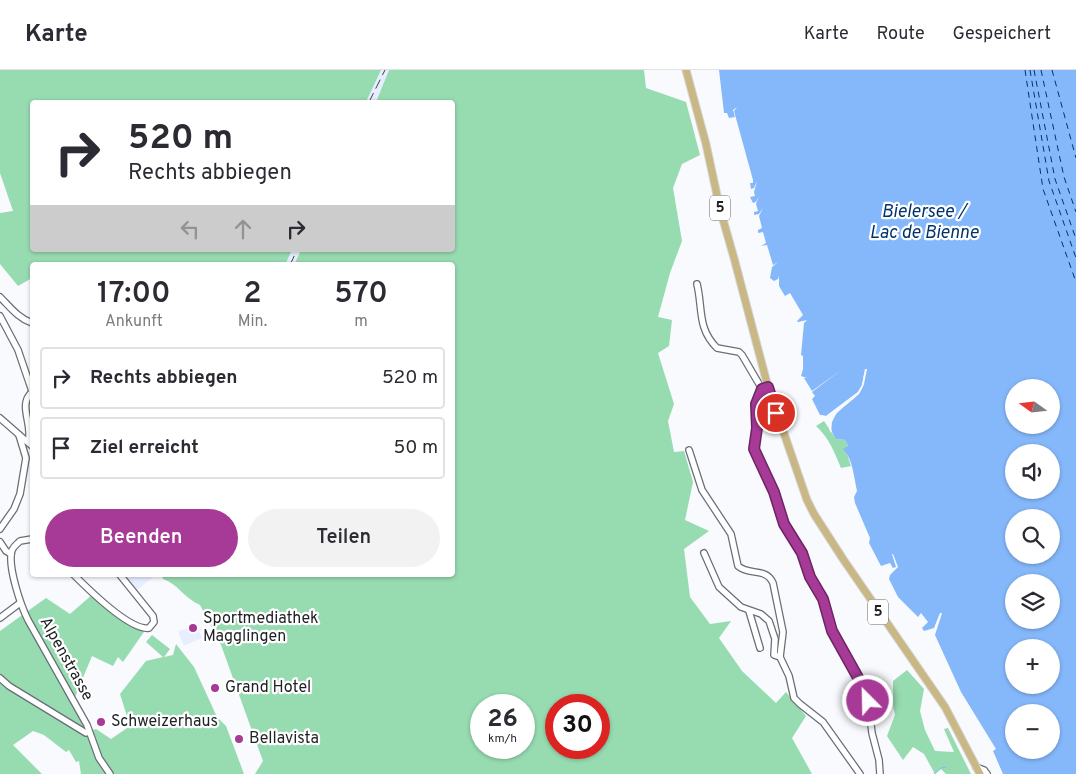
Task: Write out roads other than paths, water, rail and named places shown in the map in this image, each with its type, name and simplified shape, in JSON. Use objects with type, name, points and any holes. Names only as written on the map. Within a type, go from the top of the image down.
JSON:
[{"type":"main road","name":"5","points":[[686,70],[706,144],[720,209],[765,388],[814,514],[945,708],[978,770]]},
{"type":"street","points":[[697,284],[700,319],[712,342],[719,350],[740,353],[765,388],[756,404],[757,428],[754,449],[774,492],[784,524],[802,553],[810,577],[823,599],[832,631],[866,693],[880,774]]},
{"type":"street","points":[[0,297],[14,312],[30,322]]},
{"type":"street","points":[[0,316],[18,350],[30,386]]},
{"type":"street","points":[[30,395],[26,400],[25,406],[30,432]]},
{"type":"street","points":[[0,418],[30,444]]},
{"type":"street","points":[[0,529],[14,509],[20,494],[26,458],[19,435]]},
{"type":"street","points":[[689,450],[702,490],[732,534],[738,566],[743,570],[765,574],[772,580],[783,632],[780,657],[789,676],[794,698],[823,722],[860,774]]},
{"type":"street","points":[[0,542],[6,551],[12,554],[15,546],[20,541],[30,539]]},
{"type":"street","points":[[704,553],[717,585],[738,605],[760,614],[769,621],[775,639],[774,655],[780,657]]},
{"type":"street","name":"Alpenstrasse","points":[[12,554],[20,603],[89,732],[99,758],[110,774]]},
{"type":"street","points":[[76,577],[108,607],[138,627],[149,628],[154,622],[153,616],[122,577]]},
{"type":"street","points":[[0,618],[20,603]]},
{"type":"street","points":[[750,611],[760,648]]},
{"type":"street","points":[[0,678],[9,686],[86,733],[89,732]]},
{"type":"street","points":[[978,770],[984,770],[986,774]]},
{"type":"water","name":"Bielersee / Lac de Bienne","points":[[719,70],[1076,70],[1076,774],[1003,774],[993,751],[996,749],[961,692],[935,635],[942,613],[940,613],[934,628],[924,631],[922,628],[928,622],[921,613],[918,617],[898,597],[889,579],[890,575],[898,567],[893,554],[896,567],[893,568],[890,563],[881,566],[869,543],[870,538],[855,503],[854,497],[857,491],[853,469],[843,449],[848,446],[845,440],[836,439],[831,424],[838,412],[862,389],[865,369],[862,385],[858,392],[826,416],[820,415],[812,399],[815,396],[812,392],[841,370],[812,391],[804,378],[807,378],[801,376],[803,369],[803,356],[801,355],[804,323],[807,320],[797,321],[803,315],[790,293],[785,296],[779,286],[779,276],[774,281],[770,278],[772,267],[778,262],[773,265],[767,245],[761,246],[766,243],[763,232],[758,233],[758,230],[762,228],[759,216],[763,208],[759,214],[754,215],[754,212],[758,211],[756,204],[759,196],[756,202],[753,203],[750,197],[755,196],[754,192],[757,181],[754,188],[751,189],[750,183],[753,183],[753,180],[734,111],[737,107],[733,110],[735,117],[729,118],[727,113],[724,113]]},
{"type":"waterway","points":[[934,774],[941,768],[946,767]]},
{"type":"railway","points":[[370,100],[385,70]]},
{"type":"railway","points":[[291,262],[296,252]]},
{"type":"place","name":"Sportmediathek Magglingen","points":[[193,628]]},
{"type":"place","name":"Grand Hotel","points":[[215,688]]},
{"type":"place","name":"Schweizerhaus","points":[[101,722]]},
{"type":"place","name":"Bellavista","points":[[239,739]]}]
